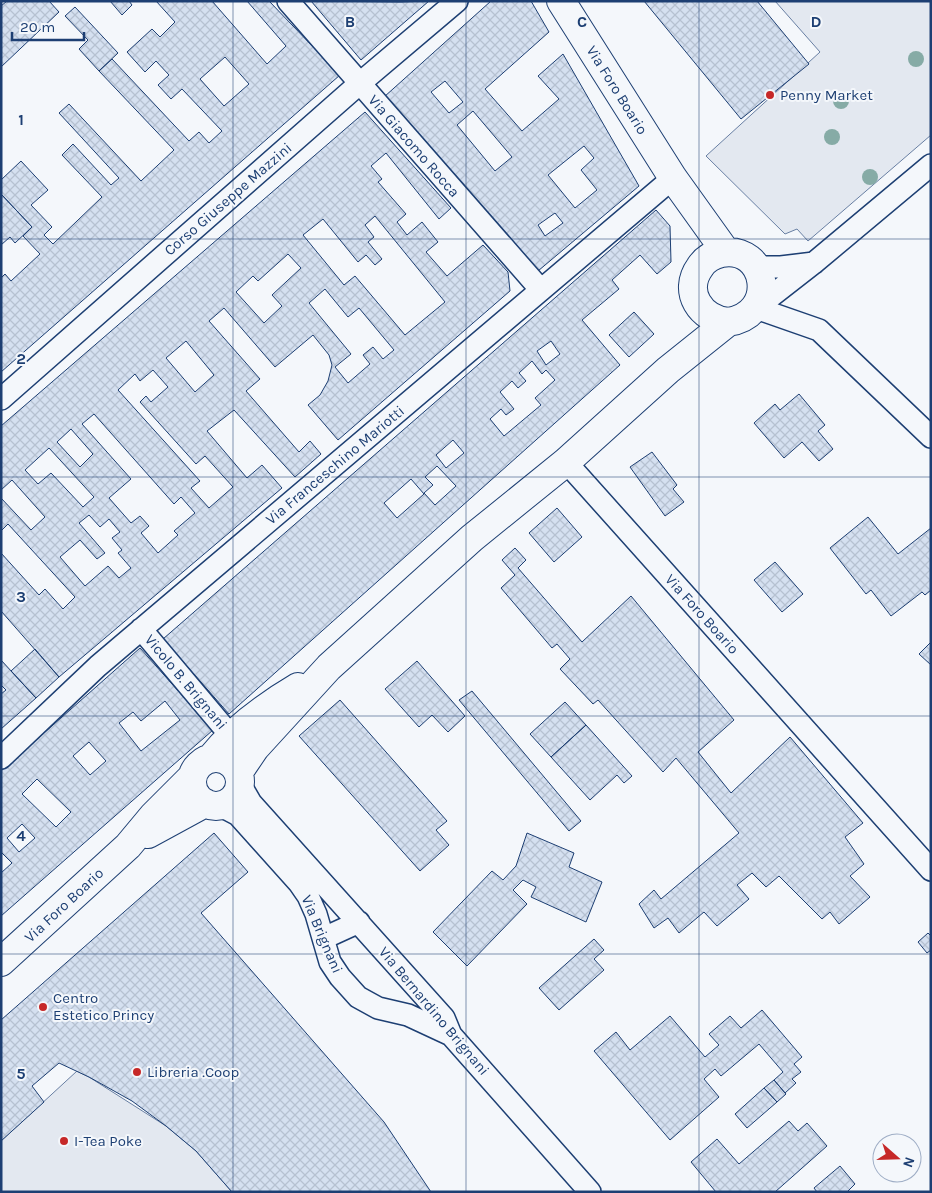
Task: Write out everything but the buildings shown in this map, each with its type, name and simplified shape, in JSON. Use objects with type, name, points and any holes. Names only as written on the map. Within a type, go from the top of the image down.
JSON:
[{"type":"street","name":"Via Giacomo Rocca","points":[[288,1],[540,290]]},
{"type":"street","name":"Corso Giuseppe Mazzini","points":[[1,399],[359,84],[457,1]]},
{"type":"street","name":"Via Foro Boario","points":[[561,1],[673,178],[715,257]]},
{"type":"street","points":[[756,308],[814,263],[931,165]]},
{"type":"street","name":"Via Franceschino Mariotti","points":[[1,758],[98,666],[673,178]]},
{"type":"street","points":[[728,322],[712,318],[698,306],[693,292],[694,277],[715,257],[742,255],[756,267],[761,277],[762,287],[761,298],[756,308]]},
{"type":"street","points":[[756,267],[781,267],[814,263]]},
{"type":"street","name":"Via Foro Boario","points":[[668,370],[681,346],[698,306]]},
{"type":"street","name":"Via Foro Boario","points":[[128,846],[212,804],[227,803],[233,798],[239,779],[255,748],[329,668],[472,538],[566,462],[668,370],[728,322],[743,318],[756,308]]},
{"type":"street","points":[[756,308],[819,330],[931,437]]},
{"type":"street","name":"Via Foro Boario","points":[[566,462],[931,870]]},
{"type":"street","name":"Vicolo B. Brignani","points":[[142,629],[232,736]]},
{"type":"street","name":"Via Foro Boario","points":[[1,962],[128,846],[153,816],[192,777],[199,765],[211,758],[232,736],[267,706],[329,668]]},
{"type":"street","points":[[211,758],[225,760],[232,764],[239,779]]},
{"type":"street","points":[[192,777],[194,792],[212,804]]},
{"type":"street","name":"Via Bernardino Brignani","points":[[239,779],[251,803],[306,877],[359,922],[444,1018],[451,1035],[590,1192]]},
{"type":"street","name":"Via Brignani","points":[[212,804],[238,815],[306,877],[308,896],[316,914],[330,962],[340,977],[358,997],[378,1008],[408,1015],[451,1035]]},
{"type":"street","points":[[324,938],[359,922]]},
{"type":"street","points":[[389,1010],[412,981]]},
{"type":"shaded area","points":[[775,1],[931,1],[931,135],[808,241],[797,229],[785,234],[706,156],[820,52]]},
{"type":"shaded area","points":[[77,1071],[166,1126],[196,1151],[232,1192],[1,1192],[1,1141]]},
{"type":"place","name":"Penny Market","points":[[770,95]]},
{"type":"place","name":"Centro Estetico Princy","points":[[43,1007]]},
{"type":"place","name":"Libreria .Coop","points":[[137,1072]]},
{"type":"place","name":"I-Tea Poke","points":[[64,1141]]}]
